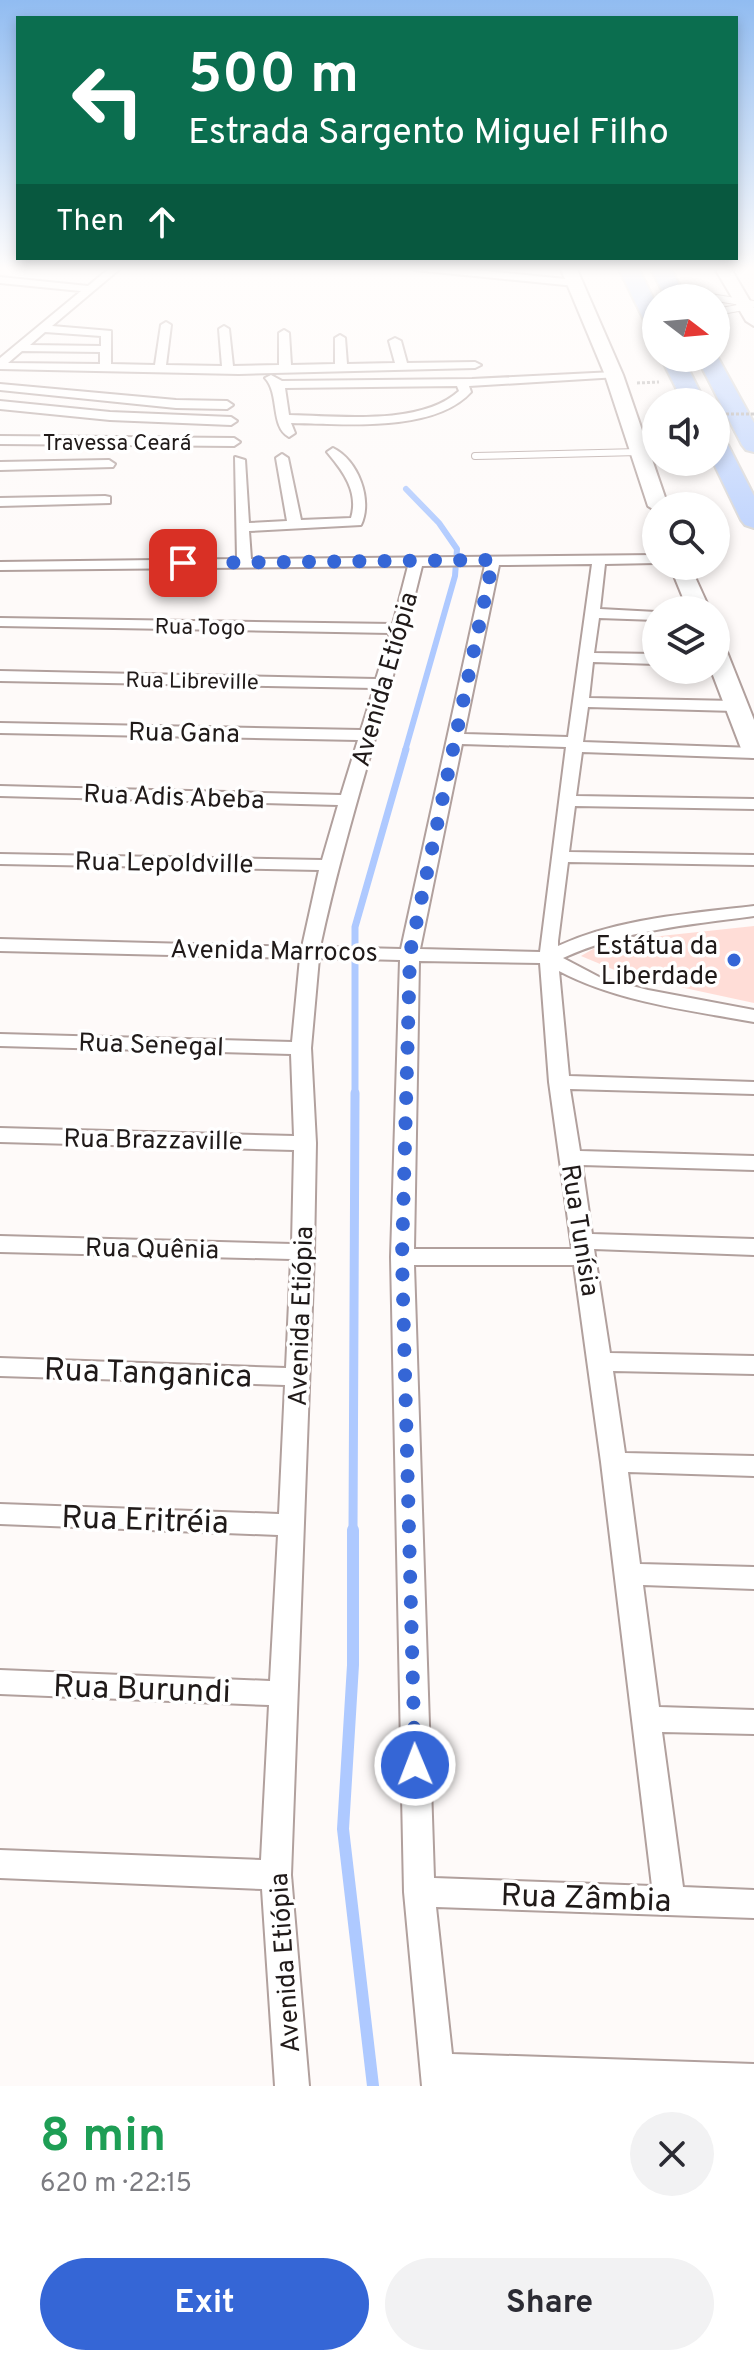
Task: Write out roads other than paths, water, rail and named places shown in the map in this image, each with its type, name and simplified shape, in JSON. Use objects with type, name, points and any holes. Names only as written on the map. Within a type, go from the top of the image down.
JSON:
[{"type":"highway","points":[[715,372],[754,445]]},
{"type":"highway","points":[[730,473],[754,520]]},
{"type":"street","points":[[105,364],[105,369]]},
{"type":"street","points":[[160,369],[161,364]]},
{"type":"street","points":[[228,364],[228,369]]},
{"type":"street","points":[[0,365],[228,369],[429,364]]},
{"type":"street","points":[[283,419],[392,417],[450,405],[465,392],[468,364]]},
{"type":"street","points":[[610,364],[653,492]]},
{"type":"street","points":[[228,369],[276,380],[283,419],[289,433]]},
{"type":"street","points":[[279,385],[616,378]]},
{"type":"street","points":[[0,387],[176,404],[227,405]]},
{"type":"street","points":[[0,405],[45,426],[144,419],[231,421]]},
{"type":"street","name":"Travessa Ceará","points":[[0,440],[45,426],[234,442]]},
{"type":"street","points":[[243,527],[347,524],[359,519],[355,484],[345,464],[333,452]]},
{"type":"street","points":[[282,458],[295,526]]},
{"type":"street","points":[[239,460],[244,562]]},
{"type":"street","points":[[0,466],[109,464]]},
{"type":"street","points":[[0,502],[105,500]]},
{"type":"street","points":[[0,566],[642,559]]},
{"type":"street","name":"Avenida Etiópia","points":[[292,2086],[276,1875],[303,1252],[305,1143],[301,1048],[320,951],[329,865],[369,735],[416,560]]},
{"type":"street","points":[[493,560],[454,739],[401,953],[402,1257],[419,1892],[438,2078],[754,2081]]},
{"type":"street","name":"Rua Tunísia","points":[[599,560],[548,958],[559,1082],[601,1362],[669,1899]]},
{"type":"street","points":[[592,613],[642,615]]},
{"type":"street","name":"Rua Togo","points":[[0,622],[399,629]]},
{"type":"street","points":[[586,657],[642,659]]},
{"type":"street","name":"Rua Libreville","points":[[0,676],[383,684]]},
{"type":"street","points":[[454,739],[754,752],[727,684]]},
{"type":"street","points":[[581,702],[735,706]]},
{"type":"street","name":"Rua Gana","points":[[0,728],[369,735]]},
{"type":"street","name":"Rua Adis Abeba","points":[[0,791],[349,800]]},
{"type":"street","points":[[568,801],[754,804]]},
{"type":"street","points":[[560,857],[754,860]]},
{"type":"street","name":"Rua Lepoldville","points":[[0,859],[329,865]]},
{"type":"street","points":[[548,958],[592,938],[636,927],[754,911]]},
{"type":"street","name":"Avenida Marrocos","points":[[0,945],[548,958]]},
{"type":"street","points":[[548,958],[594,982],[646,996],[754,1016]]},
{"type":"street","name":"Rua Senegal","points":[[0,1040],[301,1048]]},
{"type":"street","points":[[559,1082],[754,1088]]},
{"type":"street","name":"Rua Brazzaville","points":[[0,1135],[305,1143]]},
{"type":"street","points":[[570,1158],[754,1163]]},
{"type":"street","name":"Rua Quênia","points":[[0,1244],[303,1252]]},
{"type":"street","points":[[402,1257],[585,1249],[754,1247]]},
{"type":"street","points":[[601,1362],[754,1365]]},
{"type":"street","name":"Rua Tanganica","points":[[0,1367],[297,1377]]},
{"type":"street","points":[[614,1462],[754,1466]]},
{"type":"street","name":"Rua Eritréia","points":[[0,1514],[291,1525]]},
{"type":"street","points":[[628,1574],[754,1578]]},
{"type":"street","name":"Rua Burundi","points":[[0,1682],[283,1694]]},
{"type":"street","points":[[646,1719],[754,1722]]},
{"type":"street","points":[[0,1864],[276,1875]]},
{"type":"street","name":"Rua Zâmbia","points":[[419,1892],[754,1904]]},
{"type":"lane","points":[[475,456],[639,452]]},
{"type":"waterway","points":[[405,751],[455,576],[457,549],[439,523],[406,489]]},
{"type":"waterway","points":[[355,1093],[355,927],[406,749]]},
{"type":"waterway","points":[[353,1532],[355,1093]]},
{"type":"waterway","points":[[353,1532],[353,1665],[343,1829],[373,2086]]},
{"type":"place","name":"Estátua da Liberdade","points":[[734,960]]}]
